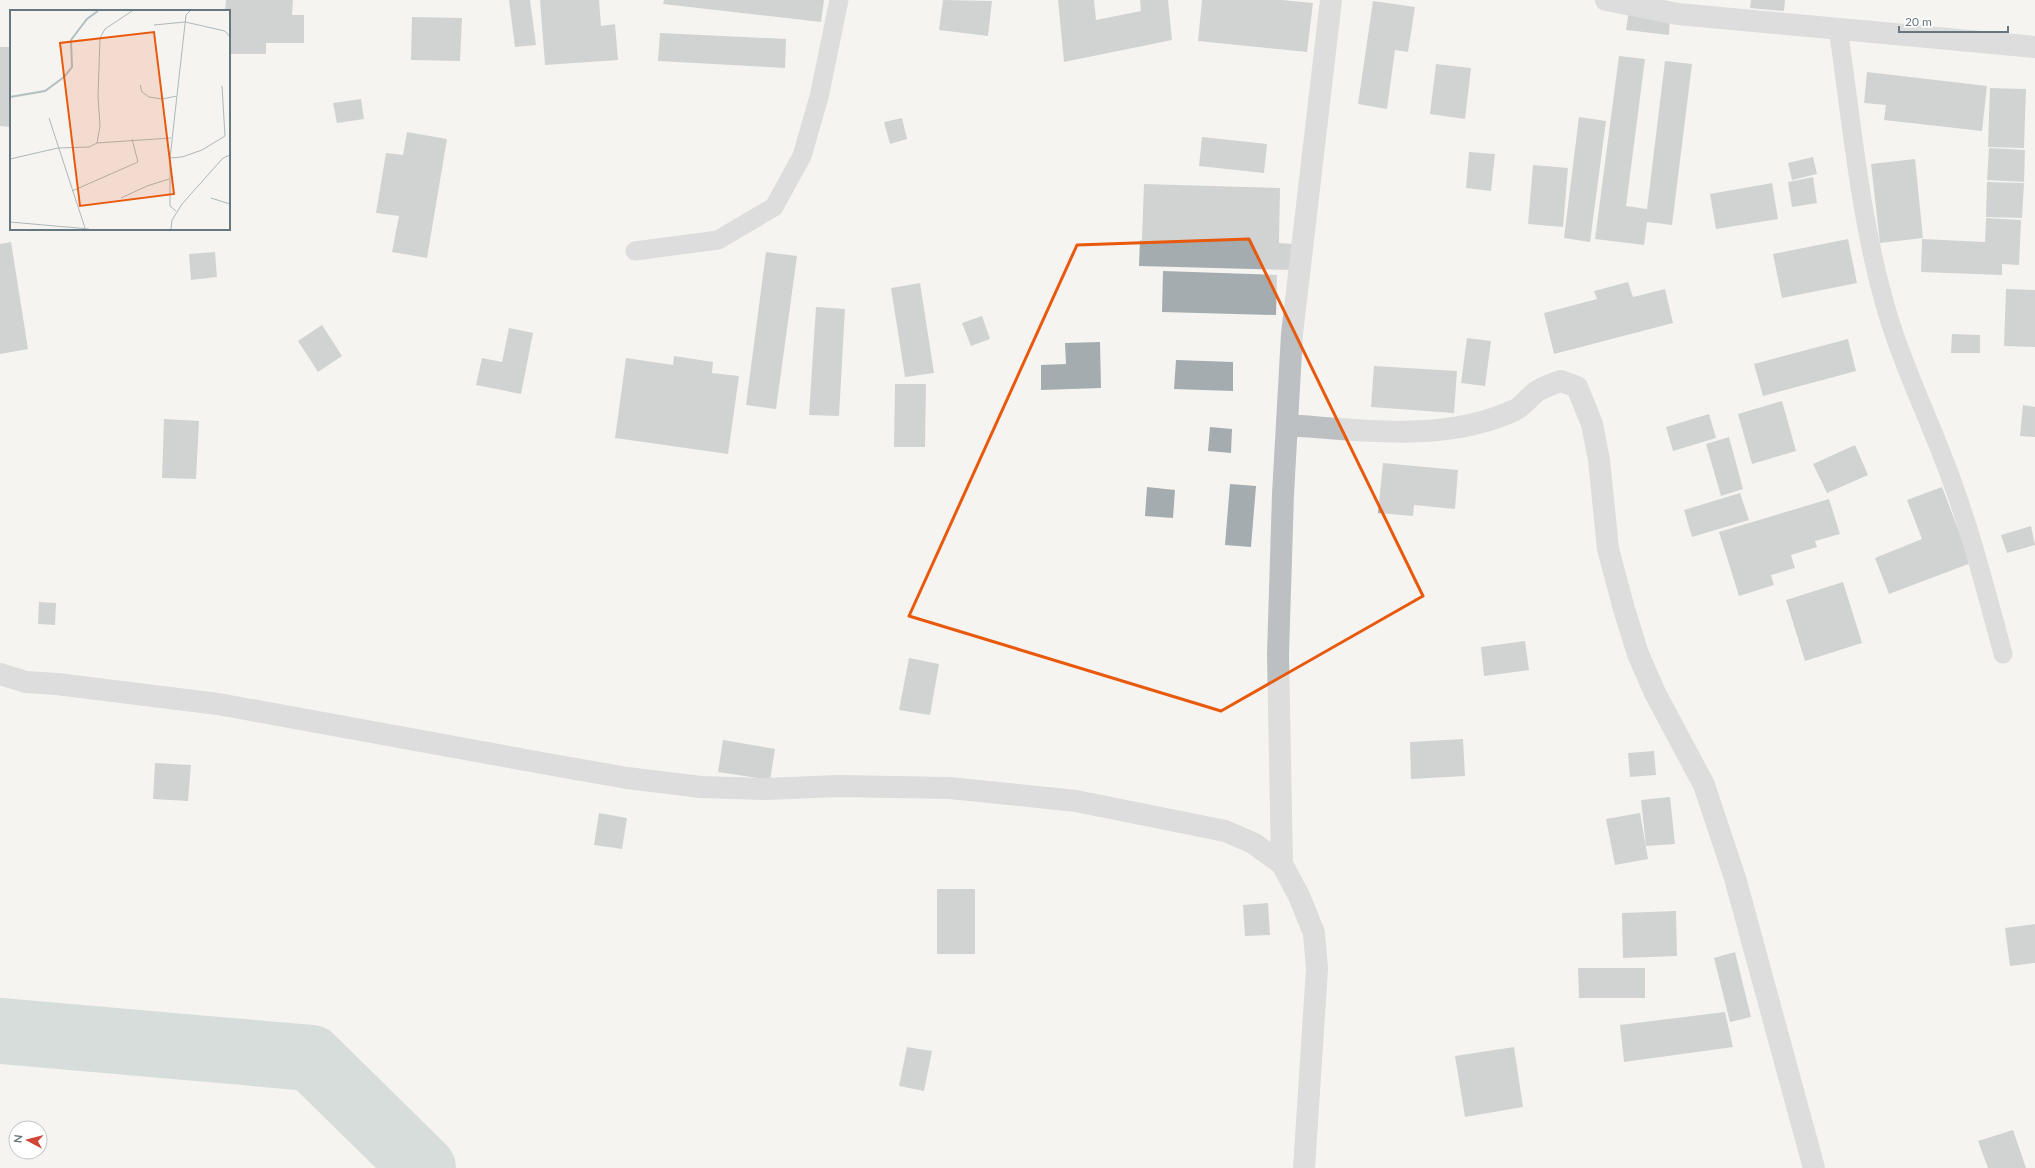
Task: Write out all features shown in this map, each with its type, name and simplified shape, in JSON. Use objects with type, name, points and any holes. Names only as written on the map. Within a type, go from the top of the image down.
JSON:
[{"type":"street","points":[[1282,864],[1278,654],[1292,334],[1331,0]]},
{"type":"street","points":[[1606,0],[1678,14],[2035,47]]},
{"type":"street","points":[[1287,425],[1380,432],[1438,430],[1474,424],[1516,409],[1538,391],[1561,381],[1577,387],[1592,424],[1599,460],[1608,550],[1638,654],[1706,792],[1735,878],[1814,1168]]},
{"type":"street","points":[[0,674],[26,682],[57,684],[218,704],[582,770],[701,787],[766,789],[838,786],[950,788],[1076,801],[1224,831],[1253,843],[1282,864],[1299,896],[1314,933],[1317,969],[1304,1168]]},
{"type":"lane","points":[[635,251],[718,240],[774,207],[802,156],[819,97],[839,0]]},
{"type":"lane","points":[[1838,28],[1866,226],[1888,315],[1911,380],[1942,456],[1967,527],[2004,654]]},
{"type":"highlighted area","points":[[1249,239],[1423,596],[1221,711],[909,616],[1077,245]]},
{"type":"building","points":[[226,0],[293,0],[292,15],[304,15],[304,43],[266,43],[266,54],[230,54],[230,10],[225,10]]},
{"type":"building","points":[[509,0],[530,0],[536,45],[515,47]]},
{"type":"building","points":[[540,0],[599,0],[601,26],[615,24],[618,60],[545,65]]},
{"type":"building","points":[[664,0],[824,0],[821,22],[663,4]]},
{"type":"building","points":[[943,0],[992,1],[988,36],[939,30]]},
{"type":"building","points":[[1058,0],[1094,0],[1096,20],[1141,11],[1140,0],[1168,0],[1172,40],[1064,62]]},
{"type":"building","points":[[1202,0],[1282,0],[1313,3],[1307,52],[1198,41]]},
{"type":"building","points":[[1751,0],[1785,0],[1784,11],[1750,8]]},
{"type":"building","points":[[1373,1],[1415,7],[1408,52],[1395,50],[1387,109],[1358,104]]},
{"type":"building","points":[[1629,10],[1670,14],[1669,35],[1626,30]]},
{"type":"building","points":[[412,17],[462,18],[460,61],[411,60]]},
{"type":"building","points":[[660,33],[786,39],[785,68],[658,61]]},
{"type":"building","points":[[0,47],[10,47],[10,127],[0,126]]},
{"type":"building","points":[[1619,56],[1645,59],[1626,206],[1647,209],[1665,61],[1692,64],[1672,225],[1647,222],[1644,245],[1595,239]]},
{"type":"building","points":[[1436,64],[1471,68],[1465,119],[1430,114]]},
{"type":"building","points":[[1867,72],[1987,86],[1982,131],[1884,120],[1886,105],[1864,103]]},
{"type":"building","points":[[1990,88],[2026,89],[2024,148],[1988,147]]},
{"type":"building","points":[[361,99],[364,119],[337,123],[333,103]]},
{"type":"building","points":[[1579,117],[1606,121],[1590,242],[1564,238]]},
{"type":"building","points":[[902,118],[907,139],[890,144],[884,122]]},
{"type":"building","points":[[407,132],[447,139],[427,258],[392,252],[399,216],[376,213],[386,153],[403,155]]},
{"type":"building","points":[[1202,137],[1267,144],[1264,173],[1199,166]]},
{"type":"building","points":[[1989,148],[2025,150],[2024,182],[1987,180]]},
{"type":"building","points":[[1469,152],[1495,154],[1491,191],[1466,188]]},
{"type":"building","points":[[1813,157],[1817,174],[1792,180],[1788,163]]},
{"type":"building","points":[[1915,159],[1923,238],[1880,243],[1871,164]]},
{"type":"building","points":[[1533,165],[1568,168],[1563,227],[1528,224]]},
{"type":"building","points":[[1813,177],[1817,203],[1792,207],[1788,182]]},
{"type":"building","points":[[1987,182],[2024,183],[2022,218],[1986,217]]},
{"type":"building","points":[[1772,183],[1778,219],[1716,229],[1710,194]]},
{"type":"building","points":[[1144,184],[1280,188],[1279,243],[1294,244],[1293,270],[1139,266],[1140,240],[1142,240]]},
{"type":"building","points":[[1986,218],[2021,220],[2019,265],[2002,264],[2002,275],[1921,272],[1922,239],[1985,242]]},
{"type":"building","points":[[1848,239],[1857,283],[1782,298],[1773,254]]},
{"type":"building","points":[[11,242],[28,349],[0,354],[0,244]]},
{"type":"building","points":[[215,252],[217,277],[191,280],[189,254]]},
{"type":"building","points":[[766,252],[797,256],[776,409],[746,405]]},
{"type":"building","points":[[1163,271],[1277,275],[1276,315],[1162,312]]},
{"type":"building","points":[[1628,282],[1633,297],[1665,289],[1673,323],[1554,354],[1544,313],[1597,299],[1594,291]]},
{"type":"building","points":[[920,283],[934,373],[905,377],[891,288]]},
{"type":"building","points":[[2006,289],[2035,290],[2035,347],[2004,346]]},
{"type":"building","points":[[816,307],[845,309],[839,416],[809,415]]},
{"type":"building","points":[[982,316],[990,339],[971,346],[962,323]]},
{"type":"building","points":[[322,325],[342,356],[318,372],[298,341]]},
{"type":"building","points":[[509,328],[533,333],[521,394],[476,385],[482,358],[502,362]]},
{"type":"building","points":[[1952,334],[1980,335],[1980,353],[1951,353]]},
{"type":"building","points":[[1467,338],[1491,341],[1485,386],[1461,383]]},
{"type":"building","points":[[1848,339],[1856,371],[1763,396],[1754,364]]},
{"type":"building","points":[[1100,342],[1101,388],[1041,390],[1041,365],[1066,364],[1065,343]]},
{"type":"building","points":[[674,356],[713,362],[712,373],[739,376],[728,454],[615,438],[626,358],[673,365]]},
{"type":"building","points":[[1176,360],[1233,362],[1233,391],[1174,389]]},
{"type":"building","points":[[1374,366],[1457,371],[1454,413],[1371,407]]},
{"type":"building","points":[[895,384],[926,384],[925,447],[894,447]]},
{"type":"building","points":[[1782,401],[1796,451],[1752,464],[1738,414]]},
{"type":"building","points":[[2023,405],[2035,407],[2035,437],[2020,436]]},
{"type":"building","points":[[1709,414],[1716,438],[1673,451],[1666,427]]},
{"type":"building","points":[[164,419],[199,421],[196,479],[162,478]]},
{"type":"building","points":[[1210,427],[1232,429],[1231,453],[1208,451]]},
{"type":"building","points":[[1729,437],[1743,489],[1721,496],[1706,444]]},
{"type":"building","points":[[1855,445],[1868,475],[1827,493],[1813,464]]},
{"type":"building","points":[[1383,463],[1458,470],[1455,509],[1414,505],[1413,516],[1378,513]]},
{"type":"building","points":[[1230,484],[1256,486],[1251,547],[1225,545]]},
{"type":"building","points":[[1147,487],[1175,490],[1173,518],[1145,516]]},
{"type":"building","points":[[1942,487],[1971,563],[1889,594],[1875,558],[1922,539],[1907,500]]},
{"type":"building","points":[[1740,493],[1749,520],[1692,537],[1684,510]]},
{"type":"building","points":[[1829,499],[1840,534],[1815,541],[1817,547],[1791,555],[1795,568],[1771,575],[1774,585],[1739,596],[1719,532]]},
{"type":"building","points":[[2031,526],[2035,545],[2007,553],[2001,535]]},
{"type":"building","points":[[1843,582],[1862,643],[1805,661],[1786,600]]},
{"type":"building","points":[[39,602],[56,603],[55,625],[38,624]]},
{"type":"building","points":[[1525,641],[1529,670],[1484,676],[1481,647]]},
{"type":"building","points":[[909,658],[939,664],[930,715],[899,710]]},
{"type":"building","points":[[1463,739],[1465,776],[1411,779],[1410,742]]},
{"type":"building","points":[[723,740],[775,749],[770,780],[718,772]]},
{"type":"building","points":[[1654,751],[1656,775],[1630,777],[1628,753]]},
{"type":"building","points":[[155,763],[191,765],[188,801],[153,799]]},
{"type":"building","points":[[1670,797],[1675,844],[1646,846],[1641,800]]},
{"type":"building","points":[[599,813],[627,818],[622,849],[594,845]]},
{"type":"building","points":[[1640,813],[1648,859],[1615,865],[1606,819]]},
{"type":"building","points":[[937,889],[975,889],[975,954],[937,954]]},
{"type":"building","points":[[1268,903],[1270,935],[1245,936],[1243,905]]},
{"type":"building","points":[[1676,911],[1677,956],[1623,958],[1622,913]]},
{"type":"building","points":[[2035,924],[2035,963],[2010,966],[2005,928]]},
{"type":"building","points":[[1735,952],[1751,1017],[1730,1022],[1714,958]]},
{"type":"building","points":[[1578,968],[1645,968],[1645,998],[1579,998]]},
{"type":"building","points":[[1725,1012],[1733,1047],[1624,1062],[1620,1025]]},
{"type":"building","points":[[907,1047],[932,1051],[924,1091],[899,1086]]},
{"type":"building","points":[[1514,1047],[1523,1107],[1465,1117],[1455,1056]]},
{"type":"building","points":[[2013,1130],[2026,1168],[1988,1168],[1978,1141]]},
{"type":"waterway","points":[[0,1031],[311,1058],[423,1168]]}]
